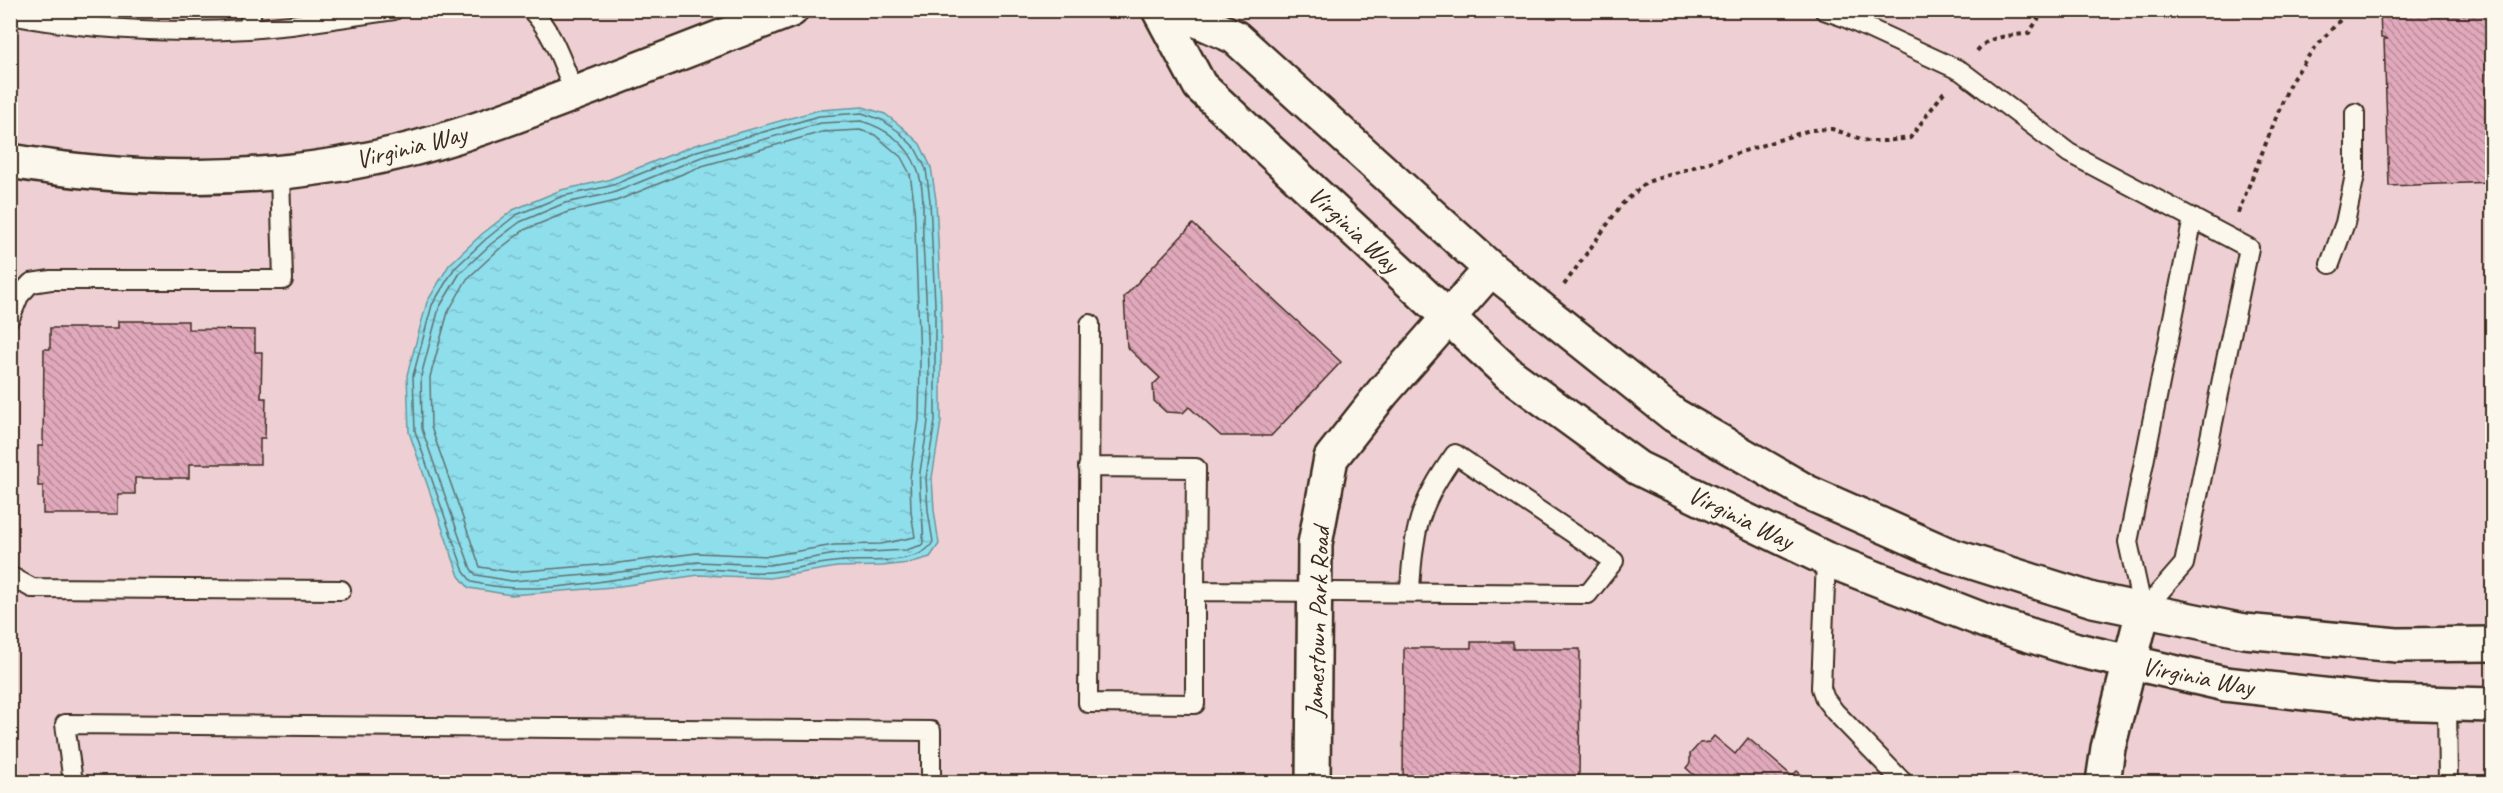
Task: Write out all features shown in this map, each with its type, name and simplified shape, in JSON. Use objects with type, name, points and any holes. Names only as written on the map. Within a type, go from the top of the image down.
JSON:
[{"type":"street","name":"Virginia Way","points":[[10,161],[130,176],[213,177],[280,172],[370,159],[416,148],[575,94],[791,10]]},
{"type":"street","name":"Virginia Way","points":[[1159,10],[1200,86],[1509,374],[1638,468],[1826,559],[1988,622],[2129,663],[2225,684],[2386,702],[2493,705]]},
{"type":"street","name":"Virginia Way","points":[[1174,10],[1235,37],[1491,269],[1674,415],[1807,492],[1947,554],[2093,600],[2244,631],[2397,645],[2493,644]]},
{"type":"street","name":"Jamestown Park Road","points":[[1312,783],[1315,544],[1331,458],[1383,392],[1491,269]]},
{"type":"street","points":[[2103,783],[2108,748],[2143,610]]},
{"type":"lane","points":[[248,28],[252,10]]},
{"type":"lane","points":[[10,15],[98,29],[173,32],[291,25],[394,10]]},
{"type":"lane","points":[[531,10],[543,23],[553,41],[575,94]]},
{"type":"lane","points":[[1824,10],[1961,71],[2069,153],[2249,248],[2184,564],[2143,610]]},
{"type":"lane","points":[[2330,264],[2345,223],[2354,183],[2355,112]]},
{"type":"lane","points":[[10,318],[19,296],[31,283],[51,280],[283,280],[280,172]]},
{"type":"lane","points":[[2143,610],[2128,542],[2193,218]]},
{"type":"lane","points":[[1088,467],[1196,468],[1195,704],[1088,703],[1088,467],[1090,324]]},
{"type":"lane","points":[[1196,591],[1588,594],[1614,561],[1455,454],[1436,480],[1421,513],[1413,545],[1410,591]]},
{"type":"lane","points":[[1826,559],[1821,688],[1825,699],[1836,712],[1903,783]]},
{"type":"lane","points":[[10,576],[32,588],[341,590]]},
{"type":"lane","points":[[2447,704],[2448,783]]},
{"type":"lane","points":[[73,783],[65,724],[931,731],[931,783]]},
{"type":"path","points":[[1544,311],[1622,204],[1647,182],[1810,130],[1832,129],[1867,141],[1911,138],[1983,43],[1997,37],[2029,33],[2044,10]]},
{"type":"path","points":[[2229,236],[2290,83],[2312,51],[2349,10]]},
{"type":"shaded area","points":[[11,11],[2492,11],[2492,782],[11,782]]},
{"type":"water","points":[[863,107],[885,114],[920,144],[931,167],[936,200],[941,303],[941,422],[932,478],[939,544],[930,557],[909,563],[837,567],[770,578],[699,575],[613,587],[511,595],[469,588],[459,576],[409,432],[407,375],[427,302],[449,265],[482,234],[513,210],[561,190],[608,180],[695,145],[819,110]]},
{"type":"building","points":[[2380,10],[2492,10],[2492,182],[2389,186],[2384,39],[2388,39],[2381,38]]},
{"type":"building","points":[[1193,224],[1341,362],[1271,436],[1221,436],[1189,407],[1183,413],[1166,412],[1154,401],[1153,385],[1160,378],[1127,347],[1124,297]]},
{"type":"building","points":[[118,321],[188,321],[188,329],[255,330],[255,352],[262,352],[261,398],[266,398],[265,438],[260,438],[260,464],[189,464],[189,478],[135,478],[135,494],[118,494],[118,514],[43,514],[43,486],[38,486],[38,446],[43,446],[44,349],[50,349],[50,328],[118,328]]},
{"type":"building","points":[[1471,642],[1513,642],[1513,649],[1580,649],[1579,782],[1403,782],[1404,648],[1471,648]]},
{"type":"building","points":[[1714,736],[1735,754],[1748,738],[1792,776],[1797,771],[1810,782],[1702,782],[1686,768],[1690,763],[1690,754],[1700,743],[1709,742]]},
{"type":"building","points":[[2345,774],[2345,782],[2314,782],[2332,777]]}]
